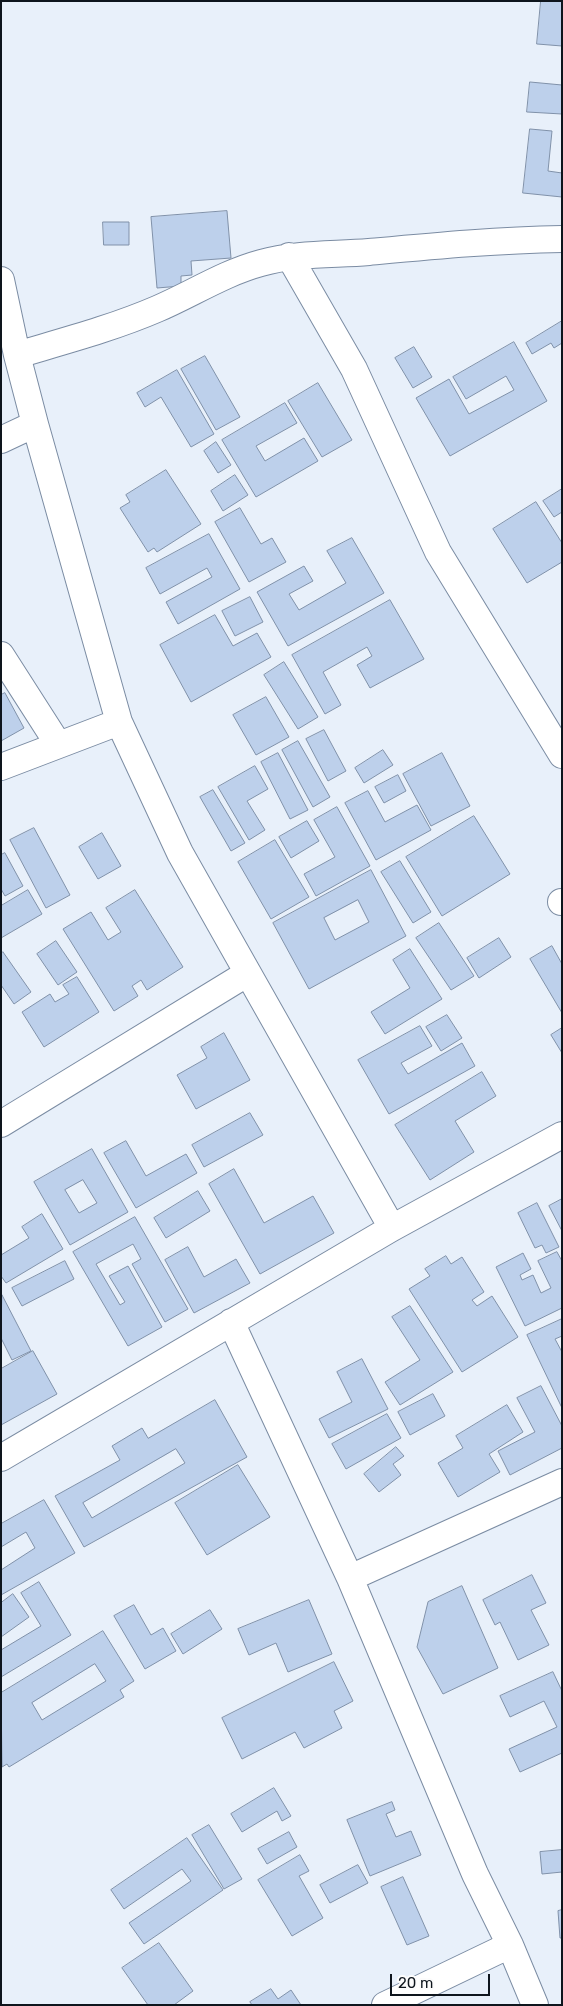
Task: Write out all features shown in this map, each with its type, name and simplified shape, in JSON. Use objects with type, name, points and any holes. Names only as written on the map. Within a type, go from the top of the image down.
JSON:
[{"type":"street","points":[[17,355],[156,310],[230,274],[289,256],[516,240],[562,240]]},
{"type":"street","points":[[289,256],[354,369],[438,552],[562,755]]},
{"type":"street","points":[[1,280],[17,355],[35,424],[119,722],[180,853],[392,1228]]},
{"type":"street","points":[[1,440],[35,424]]},
{"type":"street","points":[[1,654],[58,744]]},
{"type":"street","points":[[1,767],[119,722]]},
{"type":"street","points":[[1,1124],[248,973]]},
{"type":"street","points":[[1,1458],[392,1228],[562,1135]]},
{"type":"street","points":[[231,1322],[350,1578],[475,1874],[510,1945],[535,2005]]},
{"type":"street","points":[[350,1578],[562,1482]]},
{"type":"street","points":[[386,2005],[510,1945]]},
{"type":"building","points":[[541,1],[562,1],[562,46],[537,44]]},
{"type":"building","points":[[530,82],[562,85],[562,114],[527,112]]},
{"type":"building","points":[[530,129],[552,131],[548,171],[562,173],[562,197],[523,193]]},
{"type":"building","points":[[227,211],[231,258],[191,261],[192,275],[181,276],[181,286],[157,288],[151,217]]},
{"type":"building","points":[[103,222],[129,222],[129,245],[104,245]]},
{"type":"building","points":[[562,321],[562,343],[554,348],[551,343],[532,354],[526,343]]},
{"type":"building","points":[[514,342],[547,401],[450,456],[416,398],[449,379],[469,414],[514,390],[506,376],[466,399],[453,377]]},
{"type":"building","points":[[414,347],[432,377],[413,388],[395,358]]},
{"type":"building","points":[[205,356],[240,417],[216,430],[181,369]]},
{"type":"building","points":[[177,370],[214,434],[191,447],[161,397],[145,407],[137,393]]},
{"type":"building","points":[[318,383],[352,440],[322,457],[288,401]]},
{"type":"building","points":[[285,403],[297,423],[256,446],[265,461],[304,438],[318,461],[256,497],[222,440]]},
{"type":"building","points":[[216,442],[231,465],[218,473],[204,451]]},
{"type":"building","points":[[166,470],[201,524],[157,552],[154,548],[148,552],[120,508],[130,502],[126,495]]},
{"type":"building","points":[[235,475],[248,495],[223,511],[211,491]]},
{"type":"building","points":[[562,489],[562,512],[554,517],[543,501]]},
{"type":"building","points":[[536,502],[562,543],[562,562],[527,583],[493,529]]},
{"type":"building","points":[[240,508],[261,544],[272,538],[286,562],[249,582],[215,522]]},
{"type":"building","points":[[209,534],[240,589],[178,624],[166,602],[212,577],[207,568],[160,594],[146,568]]},
{"type":"building","points":[[352,538],[384,593],[288,646],[257,592],[304,566],[313,581],[289,594],[299,610],[346,583],[327,551]]},
{"type":"building","points":[[250,597],[263,622],[235,636],[222,611]]},
{"type":"building","points":[[390,600],[424,659],[370,688],[357,665],[372,656],[367,647],[323,672],[341,705],[325,714],[292,655]]},
{"type":"building","points":[[215,615],[233,646],[257,633],[271,657],[191,702],[160,645]]},
{"type":"building","points":[[284,662],[318,717],[298,729],[264,675]]},
{"type":"building","points":[[5,693],[24,728],[1,741],[1,695]]},
{"type":"building","points":[[266,697],[289,737],[256,755],[233,715]]},
{"type":"building","points":[[324,730],[346,771],[328,781],[306,739]]},
{"type":"building","points":[[298,741],[330,797],[313,807],[282,750]]},
{"type":"building","points":[[383,750],[393,765],[364,783],[355,768]]},
{"type":"building","points":[[278,753],[308,810],[290,819],[261,762]]},
{"type":"building","points":[[442,753],[470,806],[431,826],[403,774]]},
{"type":"building","points":[[255,766],[268,789],[247,801],[265,830],[249,840],[218,787]]},
{"type":"building","points":[[398,775],[406,791],[384,803],[375,787]]},
{"type":"building","points":[[213,790],[245,843],[231,851],[200,797]]},
{"type":"building","points":[[368,791],[385,822],[417,805],[431,830],[376,860],[345,803]]},
{"type":"building","points":[[337,807],[370,866],[316,896],[304,874],[335,857],[314,820]]},
{"type":"building","points":[[474,816],[510,874],[442,916],[406,857]]},
{"type":"building","points":[[307,821],[319,841],[291,858],[279,837]]},
{"type":"building","points":[[34,828],[70,895],[46,908],[10,840]]},
{"type":"building","points":[[102,833],[121,866],[98,879],[79,847]]},
{"type":"building","points":[[275,840],[309,897],[271,919],[238,862]]},
{"type":"building","points":[[5,853],[23,886],[5,896],[1,889],[1,855]]},
{"type":"building","points":[[400,861],[431,912],[413,923],[381,872]]},
{"type":"building","points":[[371,870],[406,936],[309,989],[273,923]],"holes":[[[358,900],[369,922],[335,940],[324,918]]]},
{"type":"building","points":[[28,890],[42,914],[1,938],[1,906]]},
{"type":"building","points":[[135,890],[183,967],[147,990],[141,980],[132,986],[138,996],[114,1011],[63,929],[91,912],[108,940],[121,932],[106,908]]},
{"type":"building","points":[[439,923],[474,976],[451,990],[416,938]]},
{"type":"building","points":[[499,938],[511,957],[479,978],[467,958]]},
{"type":"building","points":[[56,941],[77,972],[58,985],[37,954]]},
{"type":"building","points":[[552,946],[562,964],[562,1013],[530,959]]},
{"type":"building","points":[[410,949],[442,999],[385,1034],[371,1012],[410,988],[393,960]]},
{"type":"building","points":[[3,952],[31,992],[14,1004],[1,985],[1,954]]},
{"type":"building","points":[[77,977],[99,1012],[44,1047],[22,1012],[50,994],[55,1002],[69,994],[63,985]]},
{"type":"building","points":[[447,1015],[462,1038],[441,1051],[426,1027]]},
{"type":"building","points":[[420,1026],[432,1046],[401,1063],[408,1074],[462,1043],[475,1066],[389,1114],[358,1060]]},
{"type":"building","points":[[562,1028],[562,1053],[551,1035]]},
{"type":"building","points":[[224,1033],[250,1080],[196,1109],[177,1075],[207,1058],[201,1047]]},
{"type":"building","points":[[482,1072],[496,1096],[455,1121],[474,1152],[430,1180],[395,1125]]},
{"type":"building","points":[[250,1113],[263,1135],[204,1167],[192,1145]]},
{"type":"building","points":[[126,1141],[146,1176],[186,1154],[197,1173],[136,1208],[104,1153]]},
{"type":"building","points":[[92,1149],[128,1212],[70,1245],[34,1182]],"holes":[[[83,1180],[97,1203],[79,1213],[65,1190]]]},
{"type":"building","points":[[234,1169],[264,1223],[313,1196],[334,1233],[260,1274],[209,1184]]},
{"type":"building","points":[[198,1191],[210,1211],[166,1238],[154,1218]]},
{"type":"building","points":[[562,1199],[562,1231],[549,1206]]},
{"type":"building","points":[[537,1203],[559,1247],[546,1253],[542,1245],[535,1248],[518,1213]]},
{"type":"building","points":[[42,1214],[63,1249],[6,1283],[1,1276],[1,1255],[29,1238],[22,1227]]},
{"type":"building","points":[[135,1217],[188,1309],[165,1322],[132,1264],[141,1259],[133,1244],[96,1264],[120,1305],[125,1302],[109,1276],[128,1266],[162,1327],[128,1346],[73,1252]]},
{"type":"building","points":[[188,1247],[204,1277],[236,1259],[250,1283],[194,1313],[165,1260]]},
{"type":"building","points":[[557,1252],[562,1261],[562,1308],[525,1326],[496,1267],[523,1253],[531,1269],[520,1275],[522,1280],[533,1275],[541,1293],[551,1288],[538,1261]]},
{"type":"building","points":[[446,1256],[451,1264],[462,1257],[484,1292],[472,1300],[477,1306],[492,1296],[518,1337],[462,1372],[409,1289],[430,1276],[425,1269]]},
{"type":"building","points":[[65,1261],[74,1279],[22,1306],[12,1288]]},
{"type":"building","points":[[2,1295],[31,1351],[12,1360],[1,1338]]},
{"type":"building","points":[[410,1306],[453,1372],[400,1405],[385,1382],[420,1360],[392,1317]]},
{"type":"building","points":[[562,1319],[562,1336],[555,1339],[562,1352],[562,1408],[527,1335]]},
{"type":"building","points":[[33,1351],[57,1394],[1,1425],[1,1369]]},
{"type":"building","points":[[362,1359],[388,1409],[329,1438],[319,1419],[352,1402],[337,1372]]},
{"type":"building","points":[[541,1386],[562,1426],[562,1448],[510,1475],[498,1451],[535,1432],[517,1398]]},
{"type":"building","points":[[433,1394],[445,1416],[410,1435],[398,1412]]},
{"type":"building","points":[[215,1400],[247,1457],[84,1547],[55,1496],[120,1460],[112,1446],[142,1428],[148,1438]],"holes":[[[176,1449],[185,1463],[92,1518],[83,1503]]]},
{"type":"building","points":[[507,1405],[523,1432],[489,1454],[500,1472],[458,1497],[438,1463],[463,1448],[456,1436]]},
{"type":"building","points":[[387,1414],[401,1438],[346,1469],[332,1444]]},
{"type":"building","points":[[396,1447],[404,1456],[393,1464],[401,1475],[379,1492],[364,1474]]},
{"type":"building","points":[[238,1465],[270,1517],[207,1555],[175,1503]]},
{"type":"building","points":[[44,1500],[75,1553],[1,1595],[1,1570],[35,1548],[26,1532],[1,1547],[1,1524]]},
{"type":"building","points":[[532,1575],[546,1603],[531,1610],[549,1645],[518,1660],[500,1622],[495,1625],[483,1600]]},
{"type":"building","points":[[39,1582],[71,1635],[1,1677],[1,1650],[41,1626],[21,1593]]},
{"type":"building","points":[[462,1586],[498,1668],[443,1694],[417,1647],[428,1602]]},
{"type":"building","points":[[13,1594],[29,1617],[1,1637],[1,1603]]},
{"type":"building","points":[[309,1600],[332,1654],[288,1672],[276,1643],[249,1655],[238,1629]]},
{"type":"building","points":[[134,1605],[151,1635],[163,1628],[176,1651],[145,1669],[114,1616]]},
{"type":"building","points":[[210,1610],[222,1629],[183,1654],[171,1634]]},
{"type":"building","points":[[103,1631],[134,1681],[120,1690],[124,1697],[9,1767],[7,1764],[2,1767],[1,1693]],"holes":[[[95,1664],[106,1681],[42,1720],[32,1703]]]},
{"type":"building","points":[[334,1662],[353,1701],[334,1711],[342,1728],[304,1748],[295,1732],[242,1759],[222,1718]]},
{"type":"building","points":[[553,1672],[562,1691],[562,1753],[520,1772],[509,1749],[557,1727],[544,1701],[510,1717],[500,1696]]},
{"type":"building","points":[[274,1788],[291,1816],[282,1821],[277,1811],[242,1832],[231,1814]]},
{"type":"building","points":[[392,1802],[395,1810],[386,1814],[396,1837],[411,1831],[421,1855],[370,1876],[347,1820]]},
{"type":"building","points":[[209,1825],[242,1879],[224,1889],[192,1835]]},
{"type":"building","points":[[289,1832],[297,1847],[267,1864],[258,1849]]},
{"type":"building","points":[[187,1838],[223,1890],[144,1944],[129,1923],[191,1881],[182,1869],[124,1909],[111,1890]]},
{"type":"building","points":[[562,1850],[562,1872],[542,1874],[540,1852]]},
{"type":"building","points":[[300,1855],[309,1871],[299,1876],[323,1918],[292,1936],[258,1880]]},
{"type":"building","points":[[358,1865],[368,1883],[330,1903],[320,1885]]},
{"type":"building","points":[[403,1877],[429,1936],[407,1945],[381,1887]]},
{"type":"building","points":[[562,1910],[562,1938],[560,1938],[558,1911]]},
{"type":"building","points":[[159,1943],[193,1991],[174,2005],[148,2005],[122,1968]]},
{"type":"building","points":[[271,1989],[278,1999],[291,1990],[301,2005],[252,2005],[250,2002]]}]
